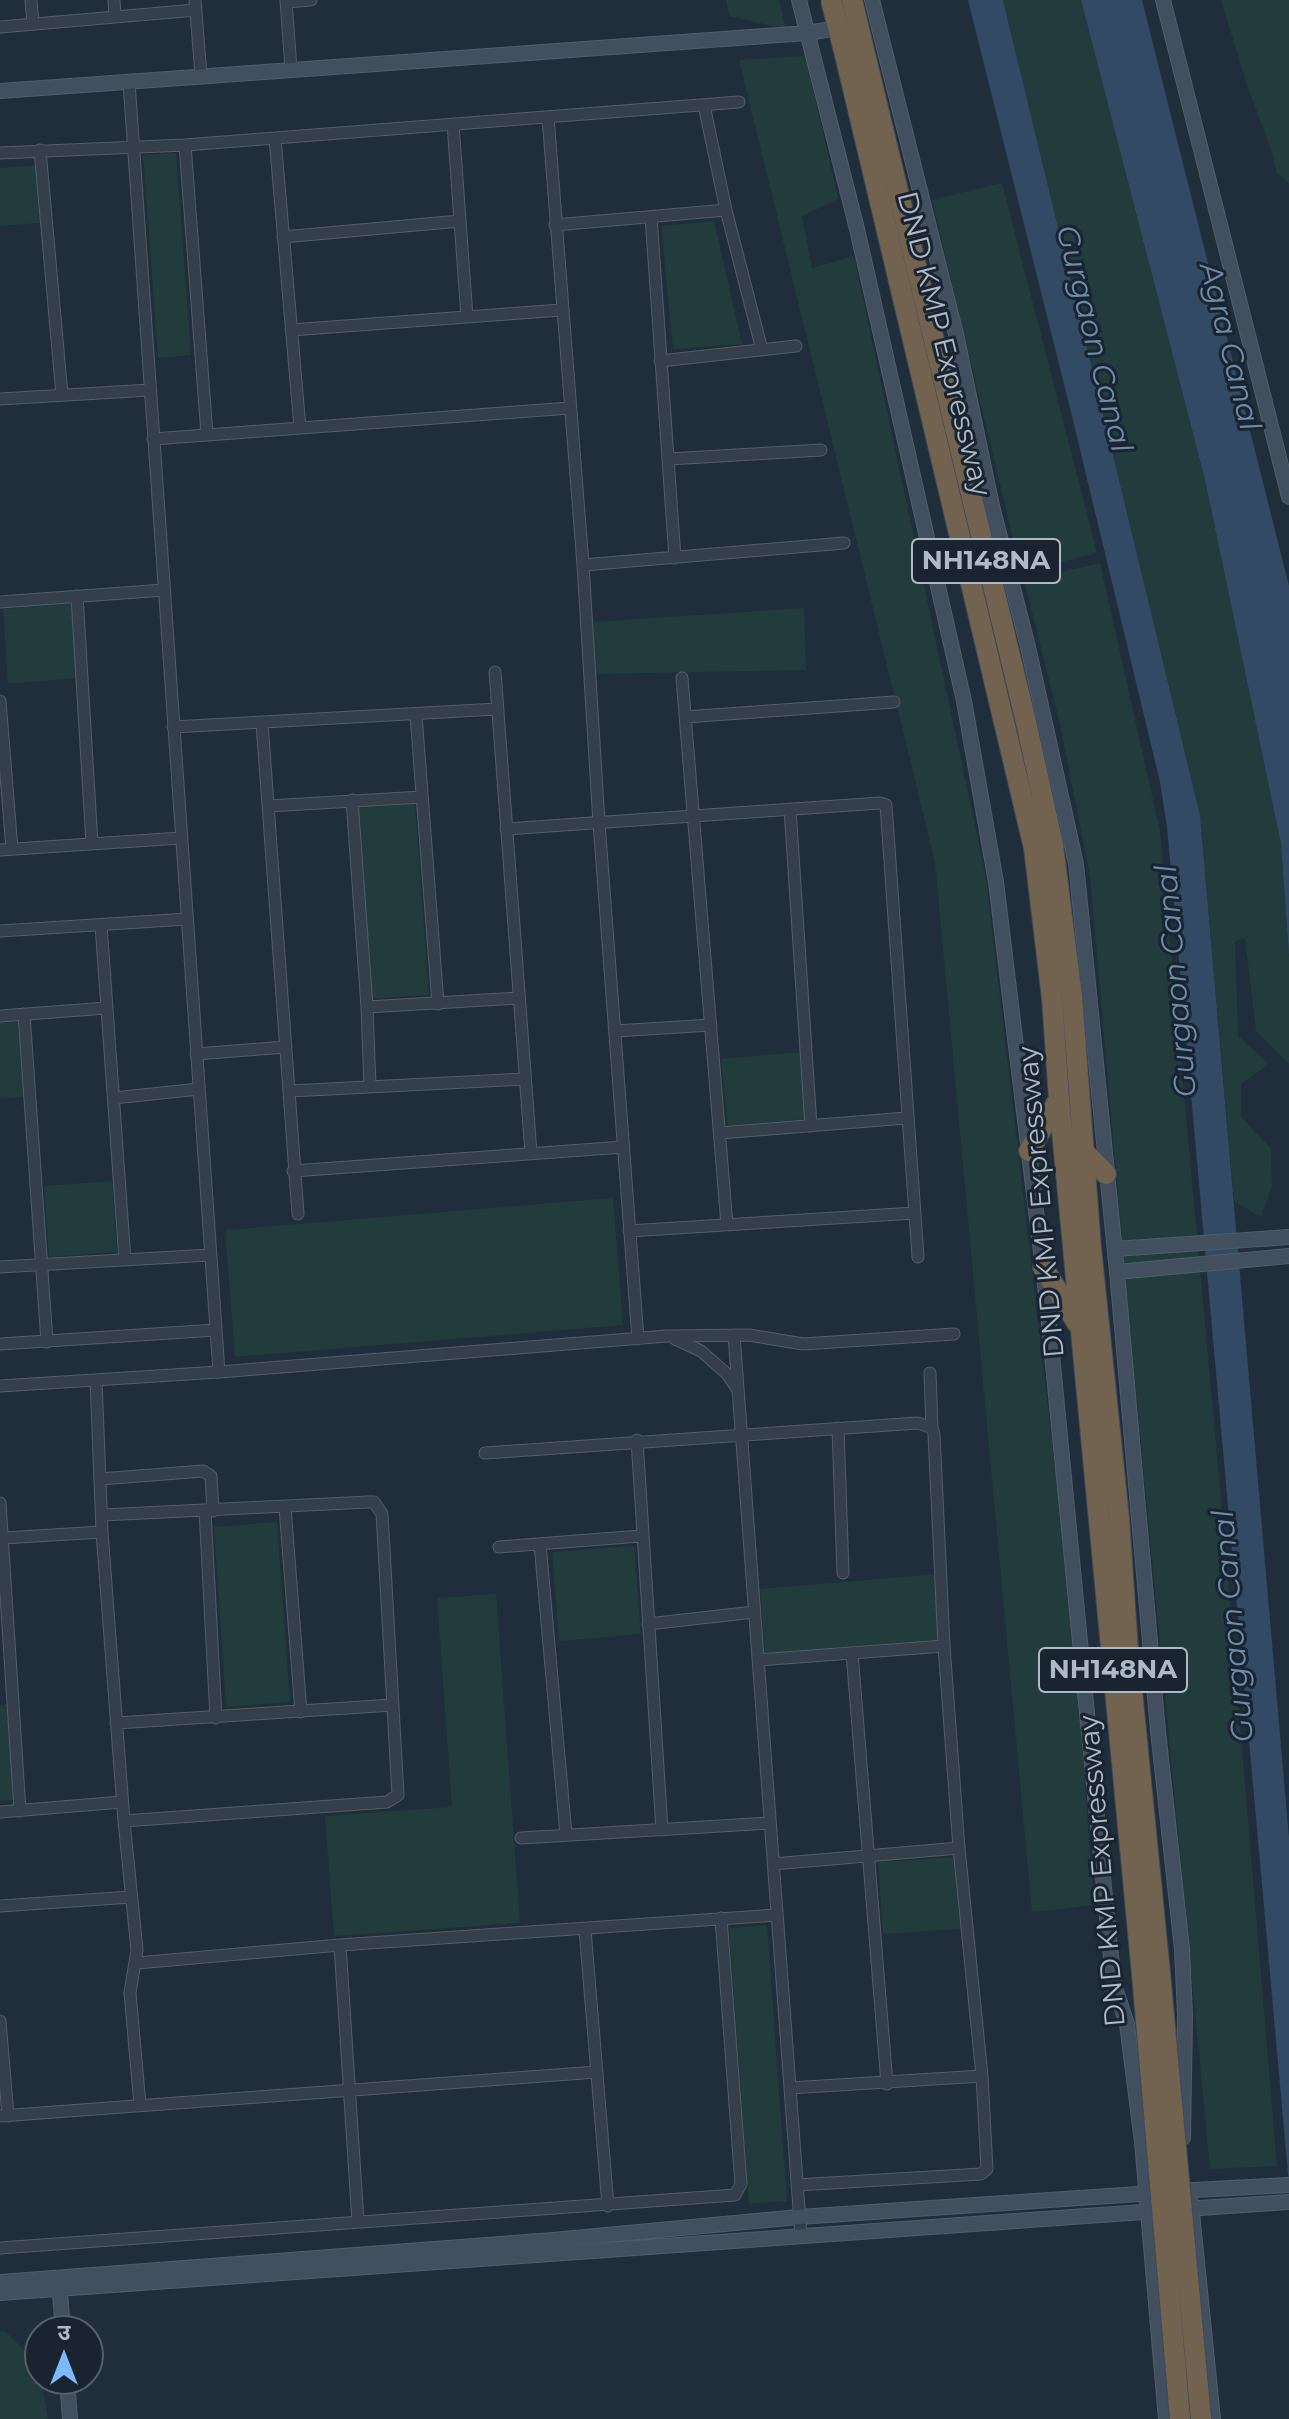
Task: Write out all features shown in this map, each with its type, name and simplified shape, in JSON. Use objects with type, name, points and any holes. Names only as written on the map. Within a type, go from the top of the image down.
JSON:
[{"type":"highway","name":"DND KMP Expressway","points":[[831,0],[854,52],[1026,722],[1053,845],[1072,996],[1091,1248],[1119,1518],[1180,2419]]},
{"type":"highway","name":"DND KMP Expressway","points":[[852,0],[854,52],[1034,848],[1052,998],[1081,1329],[1201,2419]]},
{"type":"highway","points":[[1029,1151],[1059,1099]]},
{"type":"highway","points":[[1085,1153],[1106,1174]]},
{"type":"highway","points":[[1043,1267],[1081,1329]]},
{"type":"street","points":[[31,0],[33,24]]},
{"type":"street","points":[[114,0],[115,17]]},
{"type":"street","points":[[291,69],[286,1],[311,0]]},
{"type":"street","points":[[799,0],[857,229],[964,701],[996,882],[1043,1267],[1110,1949],[1115,1988],[1127,2024],[1142,2142],[1166,2419]]},
{"type":"street","points":[[872,0],[953,319],[992,506],[1028,647],[1076,864],[1115,1249],[1158,1731],[1182,1949],[1185,2015],[1183,2139],[1213,2419]]},
{"type":"street","points":[[1163,0],[1251,353],[1286,470],[1289,497]]},
{"type":"street","points":[[0,27],[115,17],[195,5],[201,75]]},
{"type":"street","points":[[0,91],[807,33],[877,20]]},
{"type":"street","points":[[129,82],[219,1372]]},
{"type":"street","points":[[0,153],[185,145],[739,102]]},
{"type":"street","points":[[704,105],[726,210],[762,350]]},
{"type":"street","points":[[548,117],[638,1339]]},
{"type":"street","points":[[453,124],[467,317]]},
{"type":"street","points":[[275,138],[300,428]]},
{"type":"street","points":[[185,145],[207,434]]},
{"type":"street","points":[[40,150],[62,395]]},
{"type":"street","points":[[555,225],[726,210]]},
{"type":"street","points":[[651,217],[675,558]]},
{"type":"street","points":[[283,237],[460,221]]},
{"type":"street","points":[[291,330],[561,310]]},
{"type":"street","points":[[660,361],[796,346]]},
{"type":"street","points":[[0,399],[150,390]]},
{"type":"street","points":[[153,439],[570,408]]},
{"type":"street","points":[[669,459],[821,450]]},
{"type":"street","points":[[583,565],[844,543]]},
{"type":"street","points":[[0,602],[164,590]]},
{"type":"street","points":[[77,596],[92,844]]},
{"type":"street","points":[[495,672],[531,1153]]},
{"type":"street","points":[[682,678],[727,1225]]},
{"type":"street","points":[[0,701],[6,850],[181,838]]},
{"type":"street","points":[[685,717],[894,702]]},
{"type":"street","points":[[173,727],[497,709]]},
{"type":"street","points":[[416,715],[438,1004]]},
{"type":"street","points":[[262,723],[298,1214]]},
{"type":"street","points":[[268,806],[422,797]]},
{"type":"street","points":[[352,800],[370,1086]]},
{"type":"street","points":[[506,829],[886,805],[918,1257]]},
{"type":"street","points":[[790,809],[811,1126]]},
{"type":"street","points":[[0,931],[187,919]]},
{"type":"street","points":[[101,925],[125,1260]]},
{"type":"street","points":[[367,1007],[519,998]]},
{"type":"street","points":[[0,1016],[107,1008]]},
{"type":"street","points":[[24,1014],[47,1342]]},
{"type":"street","points":[[615,1031],[711,1025]]},
{"type":"street","points":[[196,1054],[286,1047]]},
{"type":"street","points":[[290,1091],[525,1079]]},
{"type":"street","points":[[114,1098],[199,1089]]},
{"type":"street","points":[[720,1133],[906,1118]]},
{"type":"street","points":[[293,1171],[624,1147]]},
{"type":"street","points":[[629,1231],[914,1213]]},
{"type":"street","points":[[1115,1249],[1289,1237],[1288,1256],[1117,1272]]},
{"type":"street","points":[[0,1267],[210,1255]]},
{"type":"street","points":[[0,1344],[216,1330]]},
{"type":"street","points":[[0,1386],[219,1372],[667,1336],[761,1336],[803,1344],[954,1334]]},
{"type":"street","points":[[734,1335],[801,2235]]},
{"type":"street","points":[[667,1336],[701,1351],[727,1374],[738,1390]]},
{"type":"street","points":[[797,2185],[985,2173],[987,2165],[944,1646],[930,1373]]},
{"type":"street","points":[[96,1380],[102,1532],[137,1963],[131,1978],[130,1993],[140,2105]]},
{"type":"street","points":[[485,1453],[637,1440],[918,1423],[932,1428]]},
{"type":"street","points":[[838,1428],[843,1573]]},
{"type":"street","points":[[637,1440],[662,1830]]},
{"type":"street","points":[[100,1479],[203,1471],[211,1476],[209,1511],[216,1718]]},
{"type":"street","points":[[102,1515],[368,1502],[374,1502],[382,1514],[398,1795],[393,1800],[124,1821]]},
{"type":"street","points":[[0,1503],[20,1811]]},
{"type":"street","points":[[285,1507],[301,1712]]},
{"type":"street","points":[[3,1538],[102,1532]]},
{"type":"street","points":[[499,1547],[641,1536]]},
{"type":"street","points":[[540,1544],[566,1835]]},
{"type":"street","points":[[648,1624],[754,1612]]},
{"type":"street","points":[[758,1660],[944,1646]]},
{"type":"street","points":[[852,1653],[887,2084]]},
{"type":"street","points":[[116,1723],[393,1705]]},
{"type":"street","points":[[0,1812],[122,1802]]},
{"type":"street","points":[[521,1838],[770,1823]]},
{"type":"street","points":[[773,1864],[959,1848]]},
{"type":"street","points":[[0,1906],[131,1897]]},
{"type":"street","points":[[137,1963],[340,1945],[777,1915]]},
{"type":"street","points":[[0,2248],[735,2195],[740,2189],[721,1918]]},
{"type":"street","points":[[585,1930],[608,2206]]},
{"type":"street","points":[[340,1945],[358,2222]]},
{"type":"street","points":[[0,2021],[4,2116],[597,2072]]},
{"type":"street","points":[[790,2088],[982,2076]]},
{"type":"street","points":[[0,2293],[59,2283],[799,2217],[1282,2185]]},
{"type":"street","points":[[0,2282],[59,2283],[1283,2203]]},
{"type":"street","points":[[59,2283],[62,2315]]},
{"type":"street","points":[[68,2395],[70,2419]]},
{"type":"green space","points":[[726,0],[779,0],[786,29],[729,16]]},
{"type":"green space","points":[[1003,0],[1081,0],[1205,480],[1281,844],[1289,956],[1289,1064],[1256,1031],[1245,938],[1235,941],[1238,1036],[1269,1064],[1241,1084],[1241,1117],[1271,1149],[1272,1186],[1261,1217],[1234,1201],[1200,815]]},
{"type":"green space","points":[[1221,0],[1289,0],[1289,184],[1276,172]]},
{"type":"green space","points":[[806,56],[838,199],[802,216],[812,268],[854,256],[986,877],[1072,1612],[1094,1905],[1032,1912],[935,862],[739,60]]},
{"type":"green space","points":[[176,153],[191,355],[158,358],[143,155]]},
{"type":"green space","points":[[36,165],[40,223],[0,226],[0,168]]},
{"type":"green space","points":[[1002,183],[1097,553],[1021,572],[932,200]]},
{"type":"green space","points":[[714,221],[742,344],[673,349],[661,226]]},
{"type":"green space","points":[[1100,563],[1160,831],[1221,1498],[1277,2166],[1210,2169],[1090,876],[1060,724],[1024,580]]},
{"type":"green space","points":[[72,603],[77,678],[8,684],[3,609]]},
{"type":"green space","points":[[804,608],[806,670],[596,674],[592,622]]},
{"type":"green space","points":[[415,804],[429,995],[371,999],[356,808]]},
{"type":"green space","points":[[18,1022],[24,1097],[0,1099],[0,1023]]},
{"type":"green space","points":[[800,1052],[806,1119],[728,1126],[721,1059]]},
{"type":"green space","points":[[112,1181],[117,1252],[49,1257],[44,1186]]},
{"type":"green space","points":[[613,1198],[623,1325],[235,1357],[225,1230]]},
{"type":"green space","points":[[277,1522],[290,1702],[226,1707],[214,1527]]},
{"type":"green space","points":[[634,1546],[641,1634],[559,1641],[552,1552]]},
{"type":"green space","points":[[938,1574],[944,1639],[765,1654],[760,1589]]},
{"type":"green space","points":[[496,1594],[520,1923],[334,1936],[325,1816],[452,1807],[437,1598]]},
{"type":"green space","points":[[7,1704],[13,1800],[0,1801],[0,1705]]},
{"type":"green space","points":[[957,1857],[961,1929],[883,1934],[878,1862]]},
{"type":"green space","points":[[767,1925],[787,2201],[749,2204],[729,1928]]},
{"type":"green space","points":[[0,2332],[6,2332],[24,2350],[24,2395],[44,2395],[48,2419],[0,2419]]},
{"type":"water","points":[[968,0],[1003,0],[1200,815],[1289,1838],[1289,2185],[1167,827],[1160,782],[1071,412]]},
{"type":"water","name":"Agra Canal","points":[[1081,0],[1142,0],[1289,586],[1289,956],[1281,844],[1205,480]]},
{"type":"water label","name":"Gurgaon Canal","points":[[1093,339]]},
{"type":"water label","name":"Gurgaon Canal","points":[[1177,981]]},
{"type":"water label","name":"Gurgaon Canal","points":[[1234,1626]]}]
